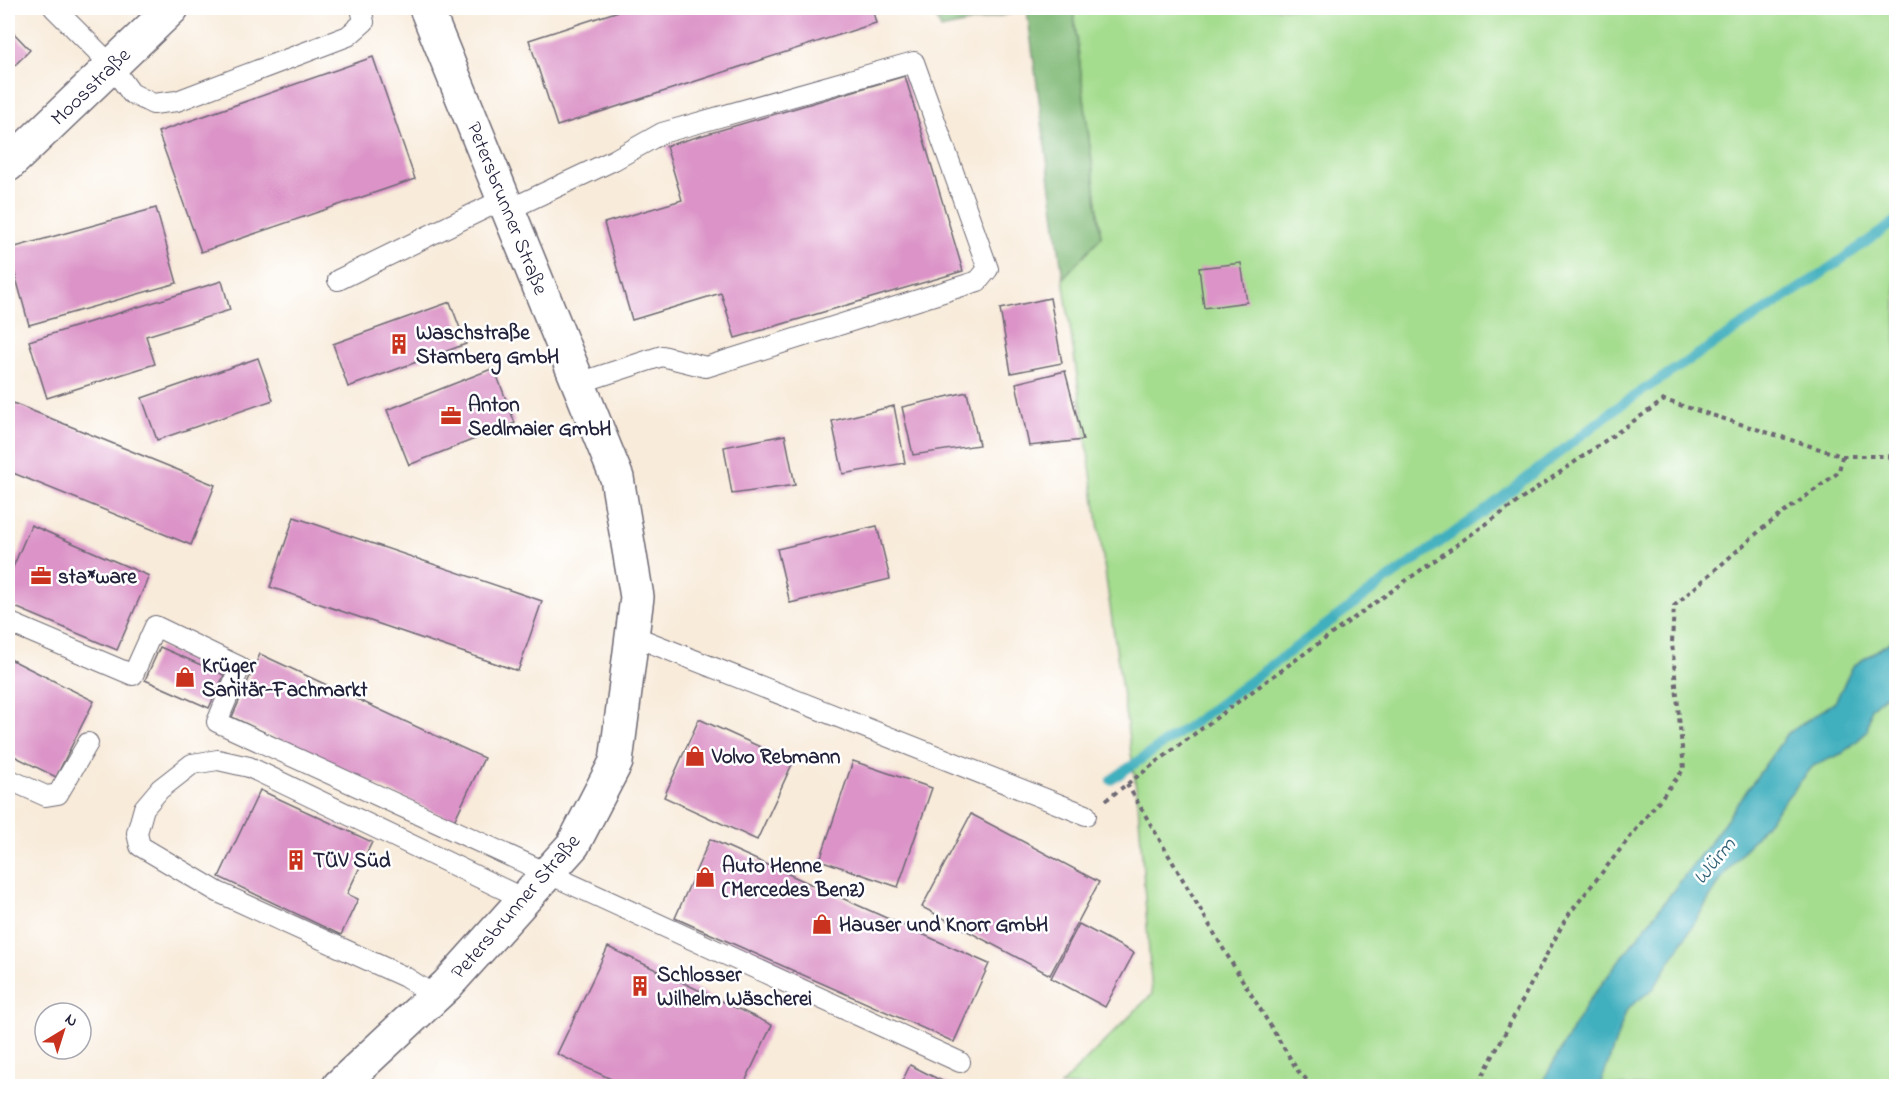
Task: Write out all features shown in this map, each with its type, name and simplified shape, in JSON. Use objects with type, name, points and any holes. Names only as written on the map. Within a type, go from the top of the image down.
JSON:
[{"type":"street","name":"Moosstraße","points":[[12,153],[172,8]]},
{"type":"street","name":"Petersbrunner Straße","points":[[339,1086],[435,996],[573,845],[616,762],[637,597],[618,478],[426,8]]},
{"type":"lane","points":[[54,8],[111,65],[131,93],[153,104],[177,101],[348,36],[364,22],[361,8]]},
{"type":"lane","points":[[338,280],[506,204],[615,160],[662,134],[914,62],[988,269],[978,281],[706,367],[662,356],[579,383]]},
{"type":"lane","points":[[8,622],[133,675],[155,626],[166,630],[240,667],[217,722],[960,1062]]},
{"type":"lane","points":[[631,635],[1086,815]]},
{"type":"lane","points":[[8,779],[46,796],[58,794],[88,743]]},
{"type":"lane","points":[[435,996],[405,977],[218,892],[140,846],[137,832],[144,808],[160,789],[192,764],[218,760],[239,764],[524,899]]},
{"type":"path","points":[[1086,815],[1444,552],[1664,400],[1842,456],[1888,456],[1896,464]]},
{"type":"path","points":[[1477,1086],[1566,918],[1684,769],[1672,643],[1674,606],[1763,528],[1839,472],[1842,456]]},
{"type":"path","points":[[1127,784],[1298,1071],[1313,1086]]},
{"type":"green space","points":[[932,8],[1073,8],[1101,237],[1063,278],[1027,10],[941,29]]},
{"type":"green space","points":[[1073,8],[1896,8],[1896,1086],[1060,1086],[1152,994],[1138,802],[1063,278],[1101,236]]},
{"type":"water","name":"Würm","points":[[1896,638],[1896,685],[1871,708],[1867,732],[1843,753],[1813,766],[1724,875],[1654,988],[1627,1009],[1600,1086],[1540,1086],[1588,1002],[1711,841],[1787,734],[1835,702],[1853,666]]},
{"type":"building","points":[[628,8],[872,8],[876,23],[557,126],[529,40]]},
{"type":"building","points":[[8,27],[30,50],[8,72]]},
{"type":"building","points":[[373,57],[415,179],[201,252],[158,132]]},
{"type":"building","points":[[905,76],[963,271],[735,338],[721,293],[632,320],[604,223],[682,200],[666,146]]},
{"type":"building","points":[[156,208],[177,283],[29,325],[8,249]]},
{"type":"building","points":[[1241,263],[1247,302],[1204,308],[1199,268]]},
{"type":"building","points":[[222,281],[230,310],[146,336],[155,364],[47,398],[29,341]]},
{"type":"building","points":[[1050,298],[1062,363],[1011,373],[1000,309]]},
{"type":"building","name":"Waschstraße Starnberg GmbH","points":[[450,302],[466,344],[348,387],[333,344]]},
{"type":"building","points":[[258,358],[273,400],[157,440],[142,398]]},
{"type":"building","name":"Anton Sedlmaier GmbH","points":[[494,368],[515,423],[409,465],[387,410]]},
{"type":"building","points":[[1065,371],[1083,440],[1029,446],[1016,383]]},
{"type":"building","points":[[967,392],[979,445],[913,455],[902,407]]},
{"type":"building","points":[[8,401],[215,485],[191,545],[8,471]]},
{"type":"building","points":[[894,406],[905,463],[843,474],[832,421]]},
{"type":"building","points":[[785,435],[795,485],[732,494],[724,447]]},
{"type":"building","points":[[294,517],[542,601],[518,671],[270,587]]},
{"type":"building","points":[[31,525],[149,576],[117,650],[8,604],[8,579]]},
{"type":"building","points":[[877,526],[890,579],[790,603],[777,549]]},
{"type":"building","name":"Krüger Sanitär-Fachmarkt","points":[[160,647],[224,675],[209,708],[145,680]]},
{"type":"building","points":[[260,654],[484,758],[454,821],[232,717]]},
{"type":"building","points":[[8,658],[94,701],[56,777],[8,753]]},
{"type":"building","points":[[699,719],[793,762],[757,840],[664,797]]},
{"type":"building","points":[[853,761],[932,788],[898,887],[820,860]]},
{"type":"building","name":"TÜV Süd","points":[[260,790],[372,842],[347,894],[358,899],[341,935],[219,877]]},
{"type":"building","points":[[971,814],[1099,882],[1050,975],[922,907]]},
{"type":"building","points":[[710,839],[989,964],[954,1042],[675,918]]},
{"type":"building","points":[[1079,924],[1134,953],[1105,1007],[1051,978]]},
{"type":"building","name":"Schlosser Wilhelm Wäscherei","points":[[608,947],[772,1025],[743,1086],[626,1086],[557,1054]]},
{"type":"building","points":[[910,1065],[952,1086],[900,1086]]},
{"type":"waterway","points":[[1111,780],[1199,719],[1381,584],[1482,513],[1619,406],[1821,274],[1896,221]]},
{"type":"place","name":"Waschstraße Starnberg GmbH","points":[[399,344]]},
{"type":"place","name":"Anton Sedlmaier GmbH","points":[[451,416]]},
{"type":"place","name":"sta*ware","points":[[41,576]]},
{"type":"place","name":"Krüger Sanitär-Fachmarkt","points":[[185,677]]},
{"type":"place","name":"Volvo Rebmann","points":[[695,756]]},
{"type":"place","name":"TÜV Süd","points":[[296,860]]},
{"type":"place","name":"Auto Henne (Mercedes Benz)","points":[[705,877]]},
{"type":"place","name":"Hauser und Knorr GmbH","points":[[822,924]]},
{"type":"place","name":"Schlosser Wilhelm Wäscherei","points":[[640,986]]}]
